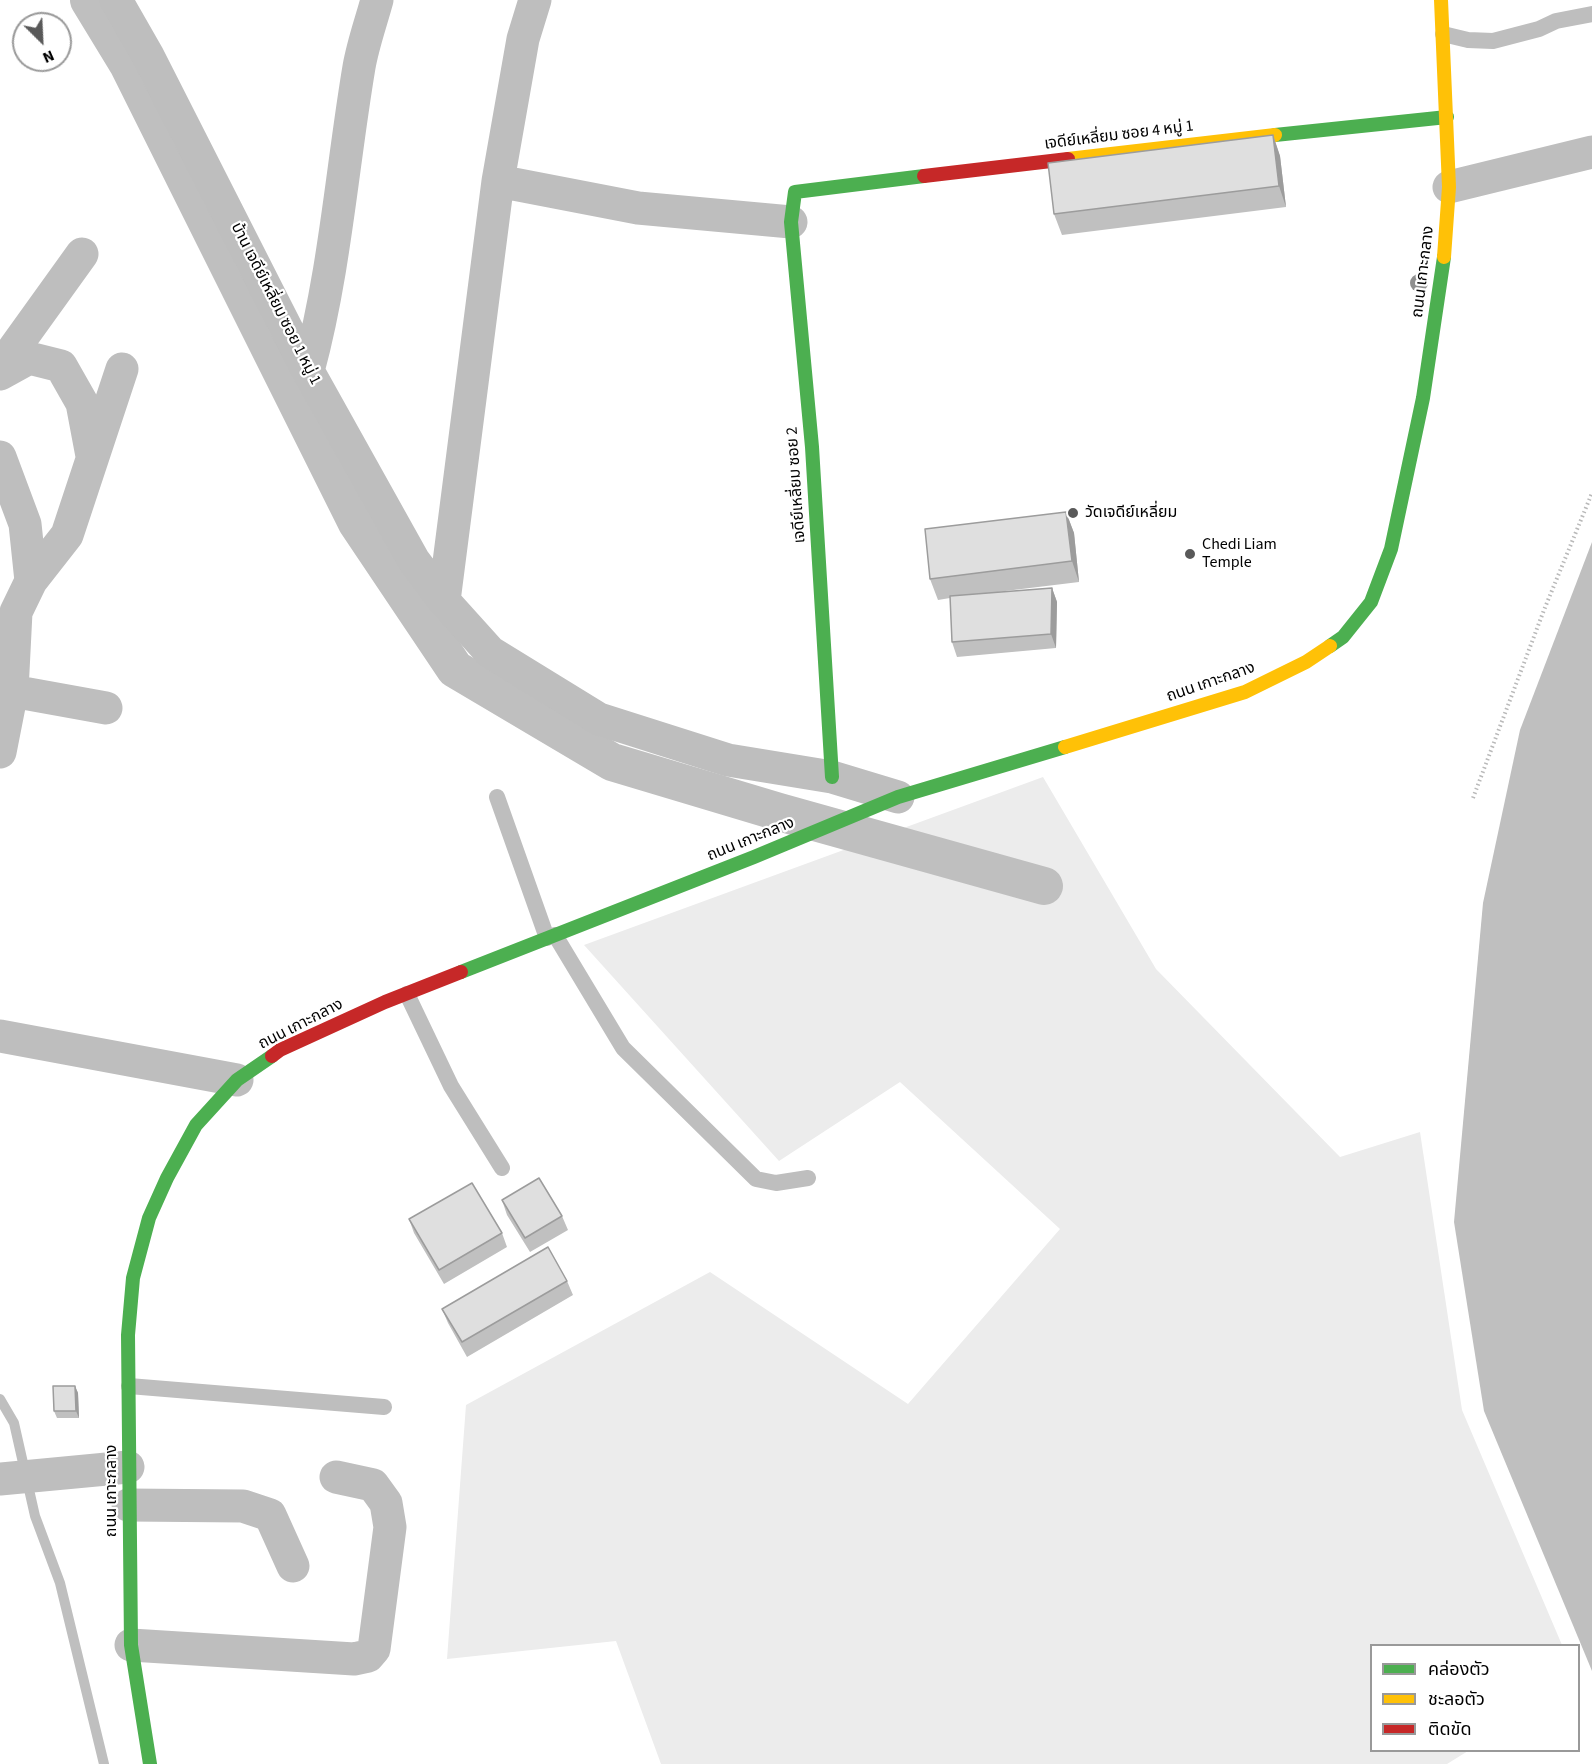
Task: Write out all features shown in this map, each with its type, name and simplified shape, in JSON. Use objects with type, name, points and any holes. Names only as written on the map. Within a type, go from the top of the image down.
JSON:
[{"type":"street","name":"บ้าน เจดีย์เหลี่ยม ซอย 1 หมู่ 1","points":[[116,0],[148,56],[308,371],[414,561],[444,600],[490,652],[598,719],[728,760],[832,777],[898,797]]},
{"type":"street","points":[[308,371],[317,337],[336,235],[360,64],[377,0]]},
{"type":"street","points":[[444,600],[498,181],[523,39],[535,0]]},
{"type":"street","name":"ถนน เกาะกลาง","points":[[150,1764],[131,1645],[128,1335],[133,1278],[149,1218],[167,1178],[196,1125],[237,1080],[280,1050],[407,994],[754,857],[898,797],[1245,692],[1306,662],[1342,637],[1371,602],[1391,549],[1423,398],[1443,273],[1449,187],[1441,0]]},
{"type":"street","name":"เจดีย์เหลี่ยม ซอย 4 หมู่ 1","points":[[793,207],[1181,146],[1447,117]]},
{"type":"street","points":[[1449,187],[1592,152]]},
{"type":"street","points":[[498,181],[638,208],[793,207]]},
{"type":"street","name":"เจดีย์เหลี่ยม ซอย 2","points":[[793,207],[812,447],[832,777]]},
{"type":"street","points":[[0,369],[82,254]]},
{"type":"street","points":[[0,374],[29,358],[61,366],[82,403],[92,459]]},
{"type":"street","points":[[0,752],[12,691],[16,612],[31,581],[67,535],[122,369]]},
{"type":"street","points":[[0,457],[25,524],[31,581]]},
{"type":"street","points":[[12,691],[106,708]]},
{"type":"street","points":[[0,1036],[237,1080]]},
{"type":"street","points":[[5,1478],[128,1467]]},
{"type":"street","points":[[131,1645],[354,1659],[368,1656],[374,1649],[390,1527],[386,1503],[373,1485],[336,1477]]},
{"type":"street","points":[[128,1505],[243,1506],[270,1515],[293,1566]]},
{"type":"lane","points":[[1443,34],[1468,40],[1493,41],[1539,29],[1556,21],[1592,14]]},
{"type":"lane","points":[[496,797],[551,937],[623,1048],[756,1179],[776,1183],[808,1178]]},
{"type":"lane","points":[[407,994],[451,1086],[502,1168]]},
{"type":"lane","points":[[129,1386],[384,1407]]},
{"type":"path","points":[[1473,798],[1544,610],[1592,493]]},
{"type":"shaded area","points":[[1592,542],[1592,1671],[1484,1411],[1454,1222],[1483,903],[1520,730]]},
{"type":"shaded area","points":[[1043,777],[1156,969],[1340,1157],[1420,1132],[1462,1410],[1562,1644],[1370,1644],[1370,1752],[1466,1752],[1447,1764],[661,1764],[616,1641],[447,1659],[466,1405],[710,1272],[908,1404],[1060,1229],[900,1082],[779,1161],[584,945]]},
{"type":"building","points":[[1273,135],[1279,186],[1054,214],[1048,163]]},
{"type":"building","points":[[1066,512],[1072,561],[930,579],[925,529]]},
{"type":"building","points":[[1052,588],[1051,634],[952,642],[950,596]]},
{"type":"building","points":[[539,1178],[562,1216],[525,1238],[502,1200]]},
{"type":"building","points":[[472,1183],[502,1233],[439,1270],[409,1219]]},
{"type":"building","points":[[548,1247],[567,1281],[462,1342],[442,1309]]},
{"type":"building","points":[[53,1386],[75,1386],[76,1411],[54,1411]]},
{"type":"waterway","points":[[89,0],[128,64],[357,523],[455,669],[612,762],[779,812],[1044,886]]},
{"type":"waterway","points":[[0,1399],[14,1423],[35,1516],[60,1583],[104,1764]]},
{"type":"traffic: fast","points":[[1275,135],[1447,117]]},
{"type":"traffic: fast","points":[[832,777],[812,447],[791,222],[795,192],[924,176]]},
{"type":"traffic: fast","points":[[1330,646],[1343,637],[1371,602],[1391,549],[1423,398],[1444,257]]},
{"type":"traffic: fast","points":[[461,972],[754,857],[898,797],[1065,747]]},
{"type":"traffic: fast","points":[[150,1764],[131,1645],[128,1335],[133,1278],[149,1218],[167,1178],[196,1125],[237,1080],[272,1056]]},
{"type":"traffic: slow","points":[[1441,0],[1449,187],[1444,257]]},
{"type":"traffic: slow","points":[[1068,159],[1275,135]]},
{"type":"traffic: slow","points":[[1065,747],[1245,692],[1306,662],[1330,646]]},
{"type":"traffic: jam","points":[[924,176],[1068,159]]},
{"type":"traffic: jam","points":[[272,1056],[280,1050],[385,1002],[461,972]]},
{"type":"place","name":"วัดเจดีย์เหลี่ยม","points":[[1073,513]]},
{"type":"place","name":"Chedi Liam Temple","points":[[1190,554]]}]
